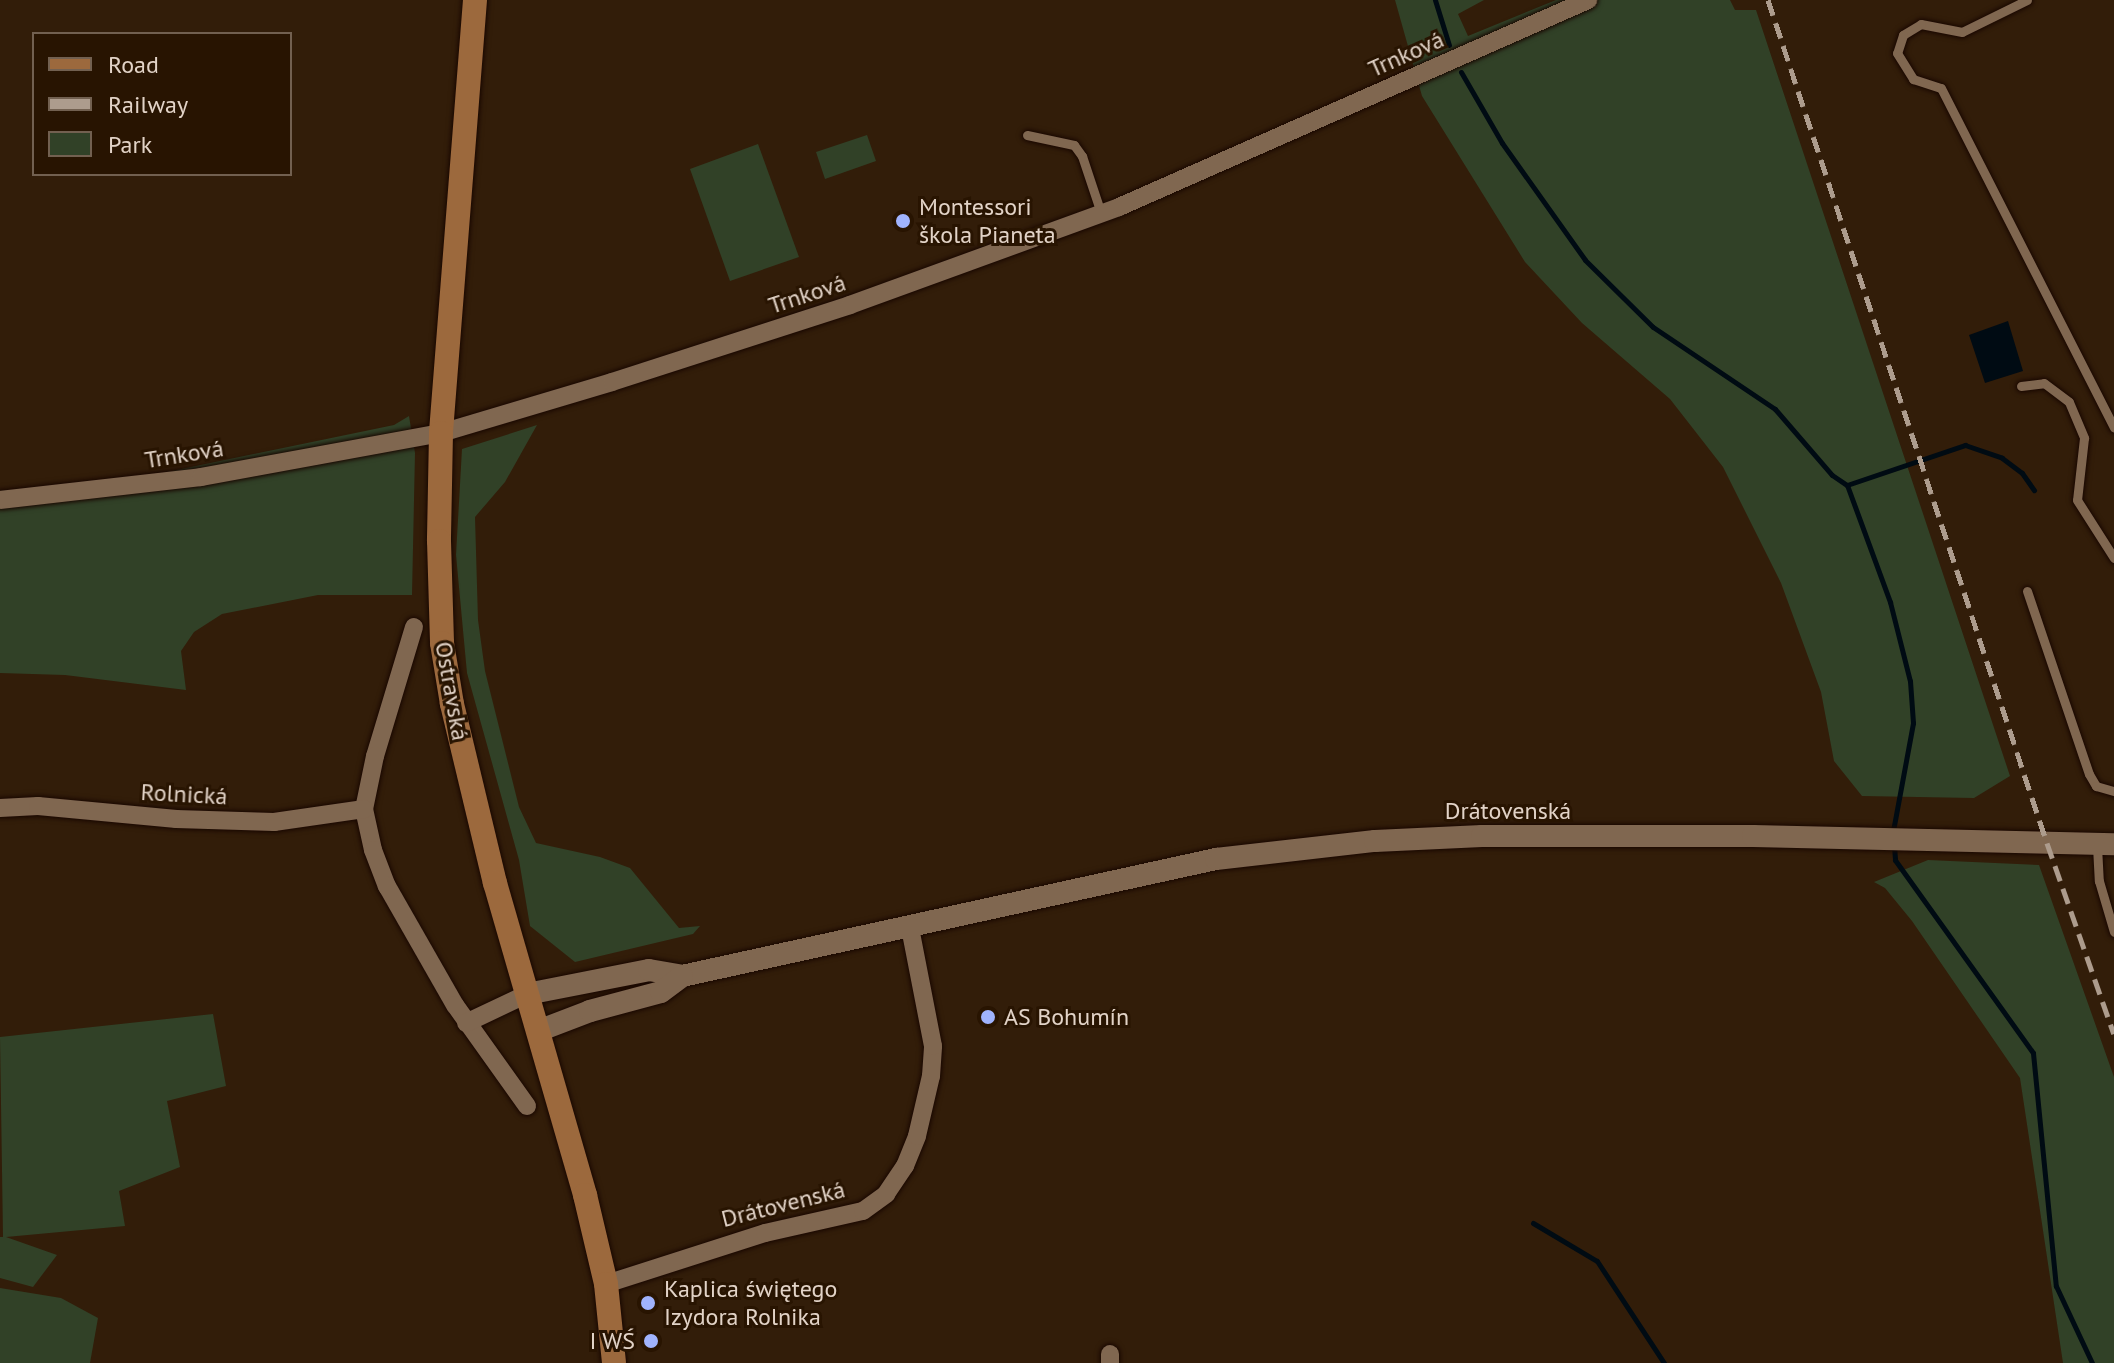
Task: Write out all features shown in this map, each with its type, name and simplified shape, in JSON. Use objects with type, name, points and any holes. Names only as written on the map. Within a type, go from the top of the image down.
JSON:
[{"type":"main road","name":"Ostravská","points":[[475,0],[441,433],[439,541],[442,643],[465,761],[585,1195],[606,1284],[614,1363]]},
{"type":"street","name":"Trnková","points":[[0,500],[201,477],[441,433],[850,305],[1101,213],[1588,0]]},
{"type":"street","name":"Ostravská","points":[[414,627],[375,756],[364,809],[373,850],[387,886],[466,1023],[527,1106]]},
{"type":"street","name":"Rolnická","points":[[0,808],[38,806],[176,819],[274,822],[364,809]]},
{"type":"street","name":"Drátovenská","points":[[527,994],[649,970],[682,976],[1216,859],[1375,841],[1482,836],[1753,836],[2106,844]]},
{"type":"street","name":"Drátovenská","points":[[606,1284],[765,1233],[863,1211],[886,1194],[905,1166],[917,1136],[931,1076],[933,1046],[910,928]]},
{"type":"street","name":"Drátovenská","points":[[538,1031],[590,1011],[661,992],[682,976]]},
{"type":"street","points":[[466,1023],[527,994]]},
{"type":"lane","points":[[2027,0],[1962,32],[1921,24],[1903,35],[1897,53],[1913,79],[1941,88],[2114,428]]},
{"type":"lane","points":[[1027,135],[1074,145],[1082,156],[1101,213]]},
{"type":"lane","points":[[2021,386],[2044,383],[2069,402],[2084,438],[2077,500],[2114,558]]},
{"type":"lane","points":[[2027,591],[2089,774],[2096,786],[2114,791]]},
{"type":"lane","points":[[2106,844],[2100,891],[2114,932]]},
{"type":"green space","points":[[1395,0],[1484,0],[1458,14],[1468,36],[1556,0],[1730,0],[1735,10],[1756,10],[2010,776],[1974,798],[1862,796],[1834,761],[1821,692],[1781,583],[1723,467],[1670,399],[1582,323],[1525,262],[1422,96]]},
{"type":"green space","points":[[867,135],[876,161],[825,179],[816,152]]},
{"type":"green space","points":[[758,144],[799,257],[730,281],[690,169]]},
{"type":"green space","points":[[409,416],[415,453],[412,595],[318,595],[222,614],[194,632],[181,651],[186,690],[65,675],[0,673],[0,491],[138,478],[394,425]]},
{"type":"green space","points":[[537,425],[505,482],[475,517],[478,620],[485,671],[519,807],[536,843],[600,857],[630,868],[679,928],[700,926],[693,934],[575,962],[530,926],[519,860],[467,673],[456,555],[462,449]]},
{"type":"green space","points":[[1928,860],[2039,865],[2114,1077],[2114,1363],[2063,1363],[2020,1078],[1912,921],[1885,888],[1874,882]]},
{"type":"green space","points":[[213,1014],[226,1086],[167,1101],[180,1167],[119,1191],[125,1226],[6,1237],[57,1255],[33,1287],[0,1278],[0,1237],[3,1237],[0,1037]]},
{"type":"green space","points":[[0,1288],[61,1298],[98,1318],[90,1363],[0,1363]]},
{"type":"shaded area","points":[[2008,321],[2023,371],[1985,383],[1969,335]]},
{"type":"waterway","points":[[1435,0],[1449,45]]},
{"type":"waterway","points":[[1461,72],[1502,143],[1585,260],[1653,327],[1775,409],[1832,475],[1847,485],[1965,445],[2002,458],[2022,473],[2034,490]]},
{"type":"waterway","points":[[1847,485],[1890,602],[1910,681],[1913,723],[1893,831]]},
{"type":"waterway","points":[[1894,845],[1895,860],[2033,1053],[2056,1286],[2092,1363]]},
{"type":"waterway","points":[[1533,1223],[1597,1261],[1664,1363]]},
{"type":"railway","points":[[1768,0],[2047,843],[2114,1034]]},
{"type":"place","name":"Montessori škola Pianeta","points":[[903,221]]},
{"type":"place","name":"AS Bohumín","points":[[988,1017]]},
{"type":"place","name":"Kaplica świętego Izydora Rolnika","points":[[648,1303]]},
{"type":"place","name":"I WŚ","points":[[651,1341]]}]
